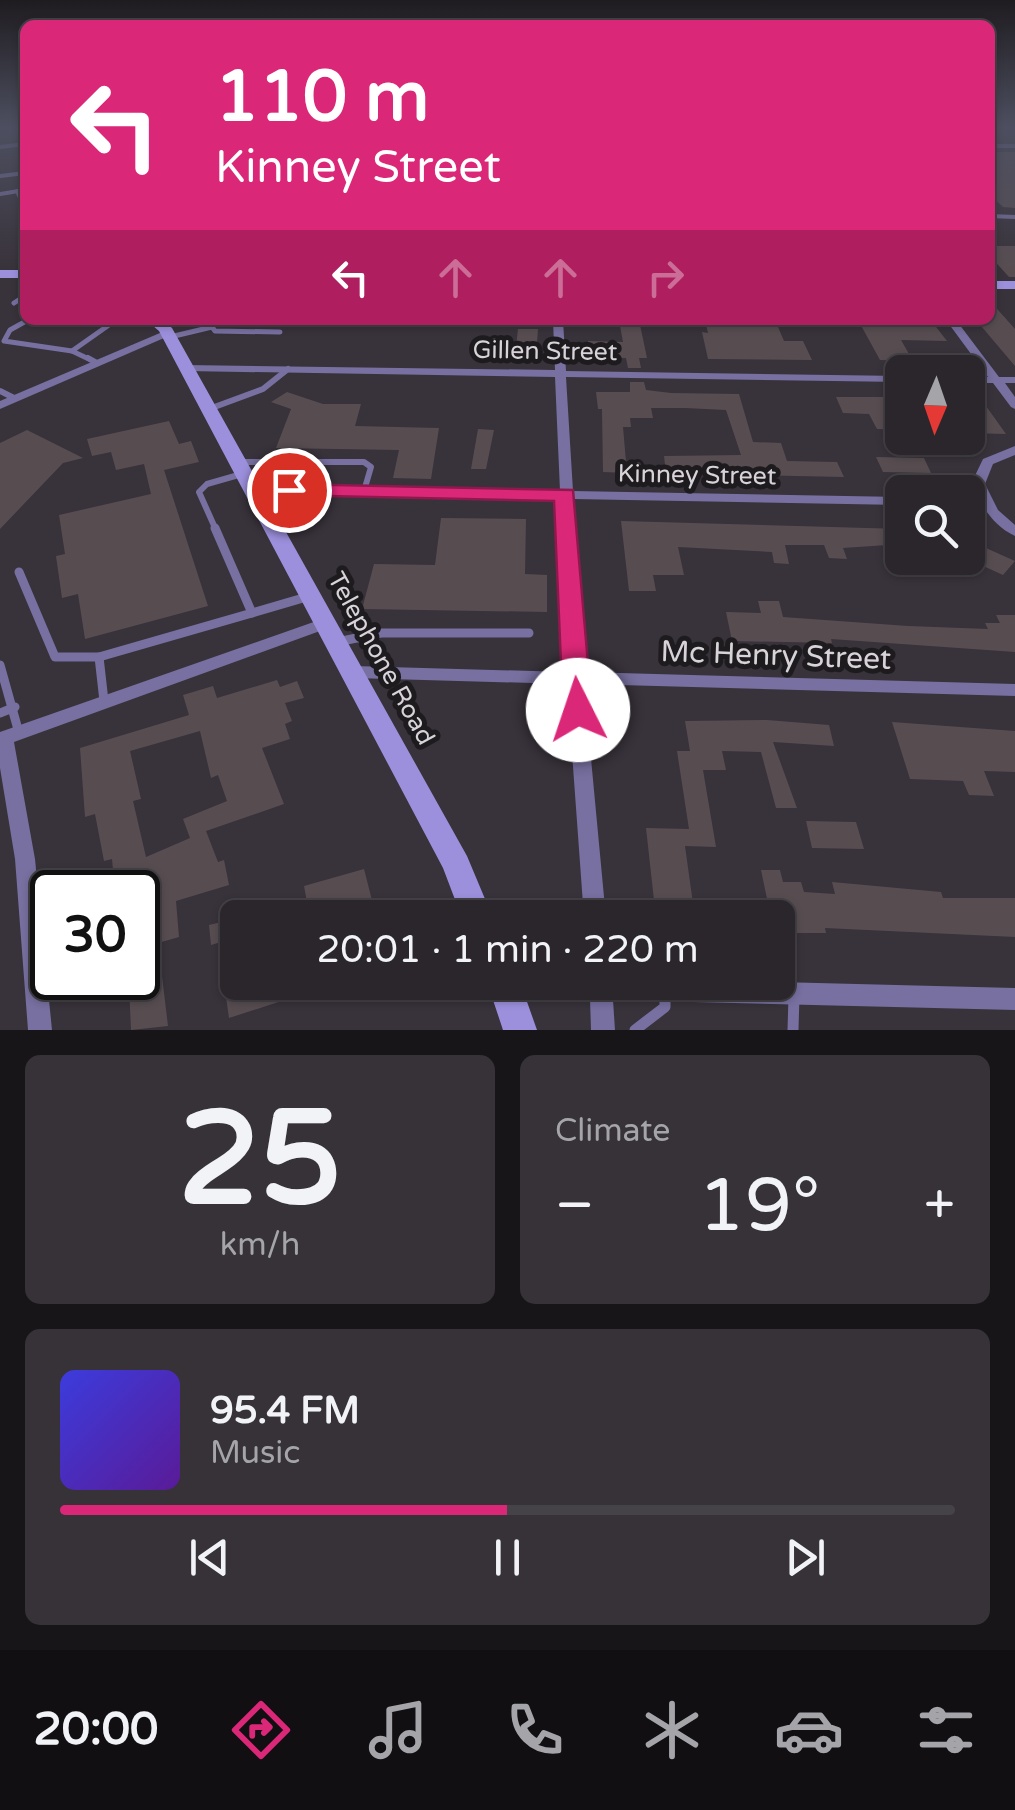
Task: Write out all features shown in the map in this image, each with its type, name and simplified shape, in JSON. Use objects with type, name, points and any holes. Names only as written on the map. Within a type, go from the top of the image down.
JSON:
[{"type":"main road","name":"Telephone Road","points":[[164,328],[354,672],[457,864],[471,900]]},
{"type":"main road","points":[[510,1000],[520,1030]]},
{"type":"street","points":[[558,325],[574,676],[593,900]]},
{"type":"street","points":[[955,325],[1015,406]]},
{"type":"street","points":[[0,404],[96,363],[164,328]]},
{"type":"street","name":"Gillen Street","points":[[186,368],[885,378]]},
{"type":"street","points":[[985,380],[1015,380]]},
{"type":"street","points":[[980,475],[982,468],[1015,450]]},
{"type":"street","name":"Kinney Street","points":[[243,475],[364,491],[885,501]]},
{"type":"street","points":[[985,503],[1015,532]]},
{"type":"street","points":[[40,1030],[25,860],[8,737],[104,701],[331,633]]},
{"type":"street","name":"Mc Henry Street","points":[[354,672],[1015,690]]},
{"type":"street","points":[[795,992],[1015,999]]},
{"type":"street","points":[[602,1000],[603,1030]]},
{"type":"lane","points":[[14,304],[20,300]]},
{"type":"lane","points":[[20,324],[4,340],[72,351],[96,363]]},
{"type":"lane","points":[[72,351],[102,325]]},
{"type":"lane","points":[[164,328],[198,325]]},
{"type":"lane","points":[[211,325],[215,331],[280,332]]},
{"type":"lane","points":[[208,409],[264,390],[288,369]]},
{"type":"lane","points":[[0,391],[14,398]]},
{"type":"lane","points":[[252,613],[199,492],[207,484],[243,475],[364,462],[371,467],[364,491]]},
{"type":"lane","points":[[19,572],[55,657],[99,658],[310,596]]},
{"type":"lane","points":[[331,633],[529,634]]},
{"type":"lane","points":[[99,658],[104,701]]},
{"type":"lane","points":[[0,665],[15,707],[8,737]]},
{"type":"lane","points":[[0,713],[15,707]]},
{"type":"lane","points":[[635,1030],[664,1008],[664,1000]]},
{"type":"lane","points":[[793,1030],[794,1000]]},
{"type":"building","points":[[995,175],[1015,175],[1015,208],[1003,207],[995,200]]},
{"type":"building","points":[[995,246],[1015,246],[1015,277],[1009,277],[995,262]]},
{"type":"building","points":[[995,307],[1015,329],[1015,366],[980,325],[995,325]]},
{"type":"building","points":[[620,325],[640,325],[647,358],[639,358],[641,368],[628,368],[626,358],[588,357],[588,341],[623,342]]},
{"type":"building","points":[[706,325],[777,325],[784,341],[803,341],[812,360],[708,359],[702,332],[708,333]]},
{"type":"building","points":[[861,325],[935,325],[947,341],[901,340],[910,355],[885,355],[885,360],[880,360]]},
{"type":"building","points":[[518,329],[538,329],[536,356],[515,356]]},
{"type":"building","points":[[630,382],[644,382],[646,390],[671,393],[739,394],[753,442],[781,443],[787,461],[837,462],[844,477],[666,473],[664,456],[741,455],[726,410],[685,408],[651,408],[653,418],[630,418],[631,427],[623,427],[627,473],[603,472],[602,409],[598,409],[596,392],[630,392]]},
{"type":"building","points":[[287,392],[323,404],[361,404],[355,426],[439,428],[431,479],[393,478],[399,450],[276,448],[291,409],[271,402]]},
{"type":"building","points":[[836,397],[885,397],[885,429],[877,429],[869,414],[843,413]]},
{"type":"building","points":[[985,405],[1006,434],[985,433]]},
{"type":"building","points":[[169,421],[179,444],[191,441],[199,462],[164,470],[208,606],[85,639],[78,594],[62,598],[56,556],[65,554],[59,515],[151,494],[144,464],[116,470],[111,452],[92,456],[87,439]]},
{"type":"building","points":[[478,429],[494,430],[486,469],[471,469]]},
{"type":"building","points":[[27,430],[83,458],[63,463],[0,529],[0,443]]},
{"type":"building","points":[[876,457],[924,458],[931,473],[883,472]]},
{"type":"building","points":[[441,518],[526,519],[525,574],[547,575],[547,612],[362,609],[374,564],[435,565]]},
{"type":"building","points":[[621,521],[885,529],[885,545],[843,548],[847,559],[829,558],[824,545],[785,545],[789,564],[774,563],[772,552],[678,547],[684,575],[653,575],[656,591],[629,591]]},
{"type":"building","points":[[985,548],[1015,561],[1003,575],[985,567]]},
{"type":"building","points":[[758,601],[779,601],[783,617],[908,626],[988,629],[985,623],[1000,623],[996,615],[1015,615],[1015,652],[831,639],[832,643],[732,641],[726,612],[761,613]]},
{"type":"building","points":[[277,680],[280,687],[297,681],[304,698],[285,703],[292,721],[285,724],[290,739],[262,748],[284,804],[206,831],[218,862],[224,860],[229,885],[176,901],[179,937],[160,942],[160,870],[113,870],[112,859],[104,861],[95,814],[85,817],[80,748],[189,715],[183,695],[213,686],[217,698]],"holes":[[[200,731],[211,778],[218,775],[227,801],[183,819],[190,838],[146,857],[133,801],[141,799],[130,751]]]},
{"type":"building","points":[[767,720],[829,725],[834,746],[773,742],[797,808],[776,808],[761,752],[722,751],[726,770],[703,770],[716,847],[685,846],[692,900],[654,900],[646,828],[689,829],[677,751],[690,751],[685,721]]},
{"type":"building","points":[[892,722],[1015,731],[1015,772],[984,771],[994,796],[969,795],[963,781],[910,779]]},
{"type":"building","points":[[806,821],[856,822],[864,849],[812,848]]},
{"type":"building","points":[[364,869],[372,900],[307,900],[304,886]]},
{"type":"building","points":[[761,870],[780,870],[783,882],[801,882],[804,892],[835,894],[832,882],[941,892],[943,898],[1015,898],[1015,937],[825,928],[826,933],[795,933],[795,900],[767,900]]},
{"type":"building","points":[[220,922],[220,942],[211,945],[209,925]]},
{"type":"building","points":[[160,960],[168,1026],[131,1030],[130,1000],[160,1000]]},
{"type":"building","points":[[226,1000],[285,1000],[229,1018]]},
{"type":"route","points":[[289,490],[565,494],[578,710]]}]
